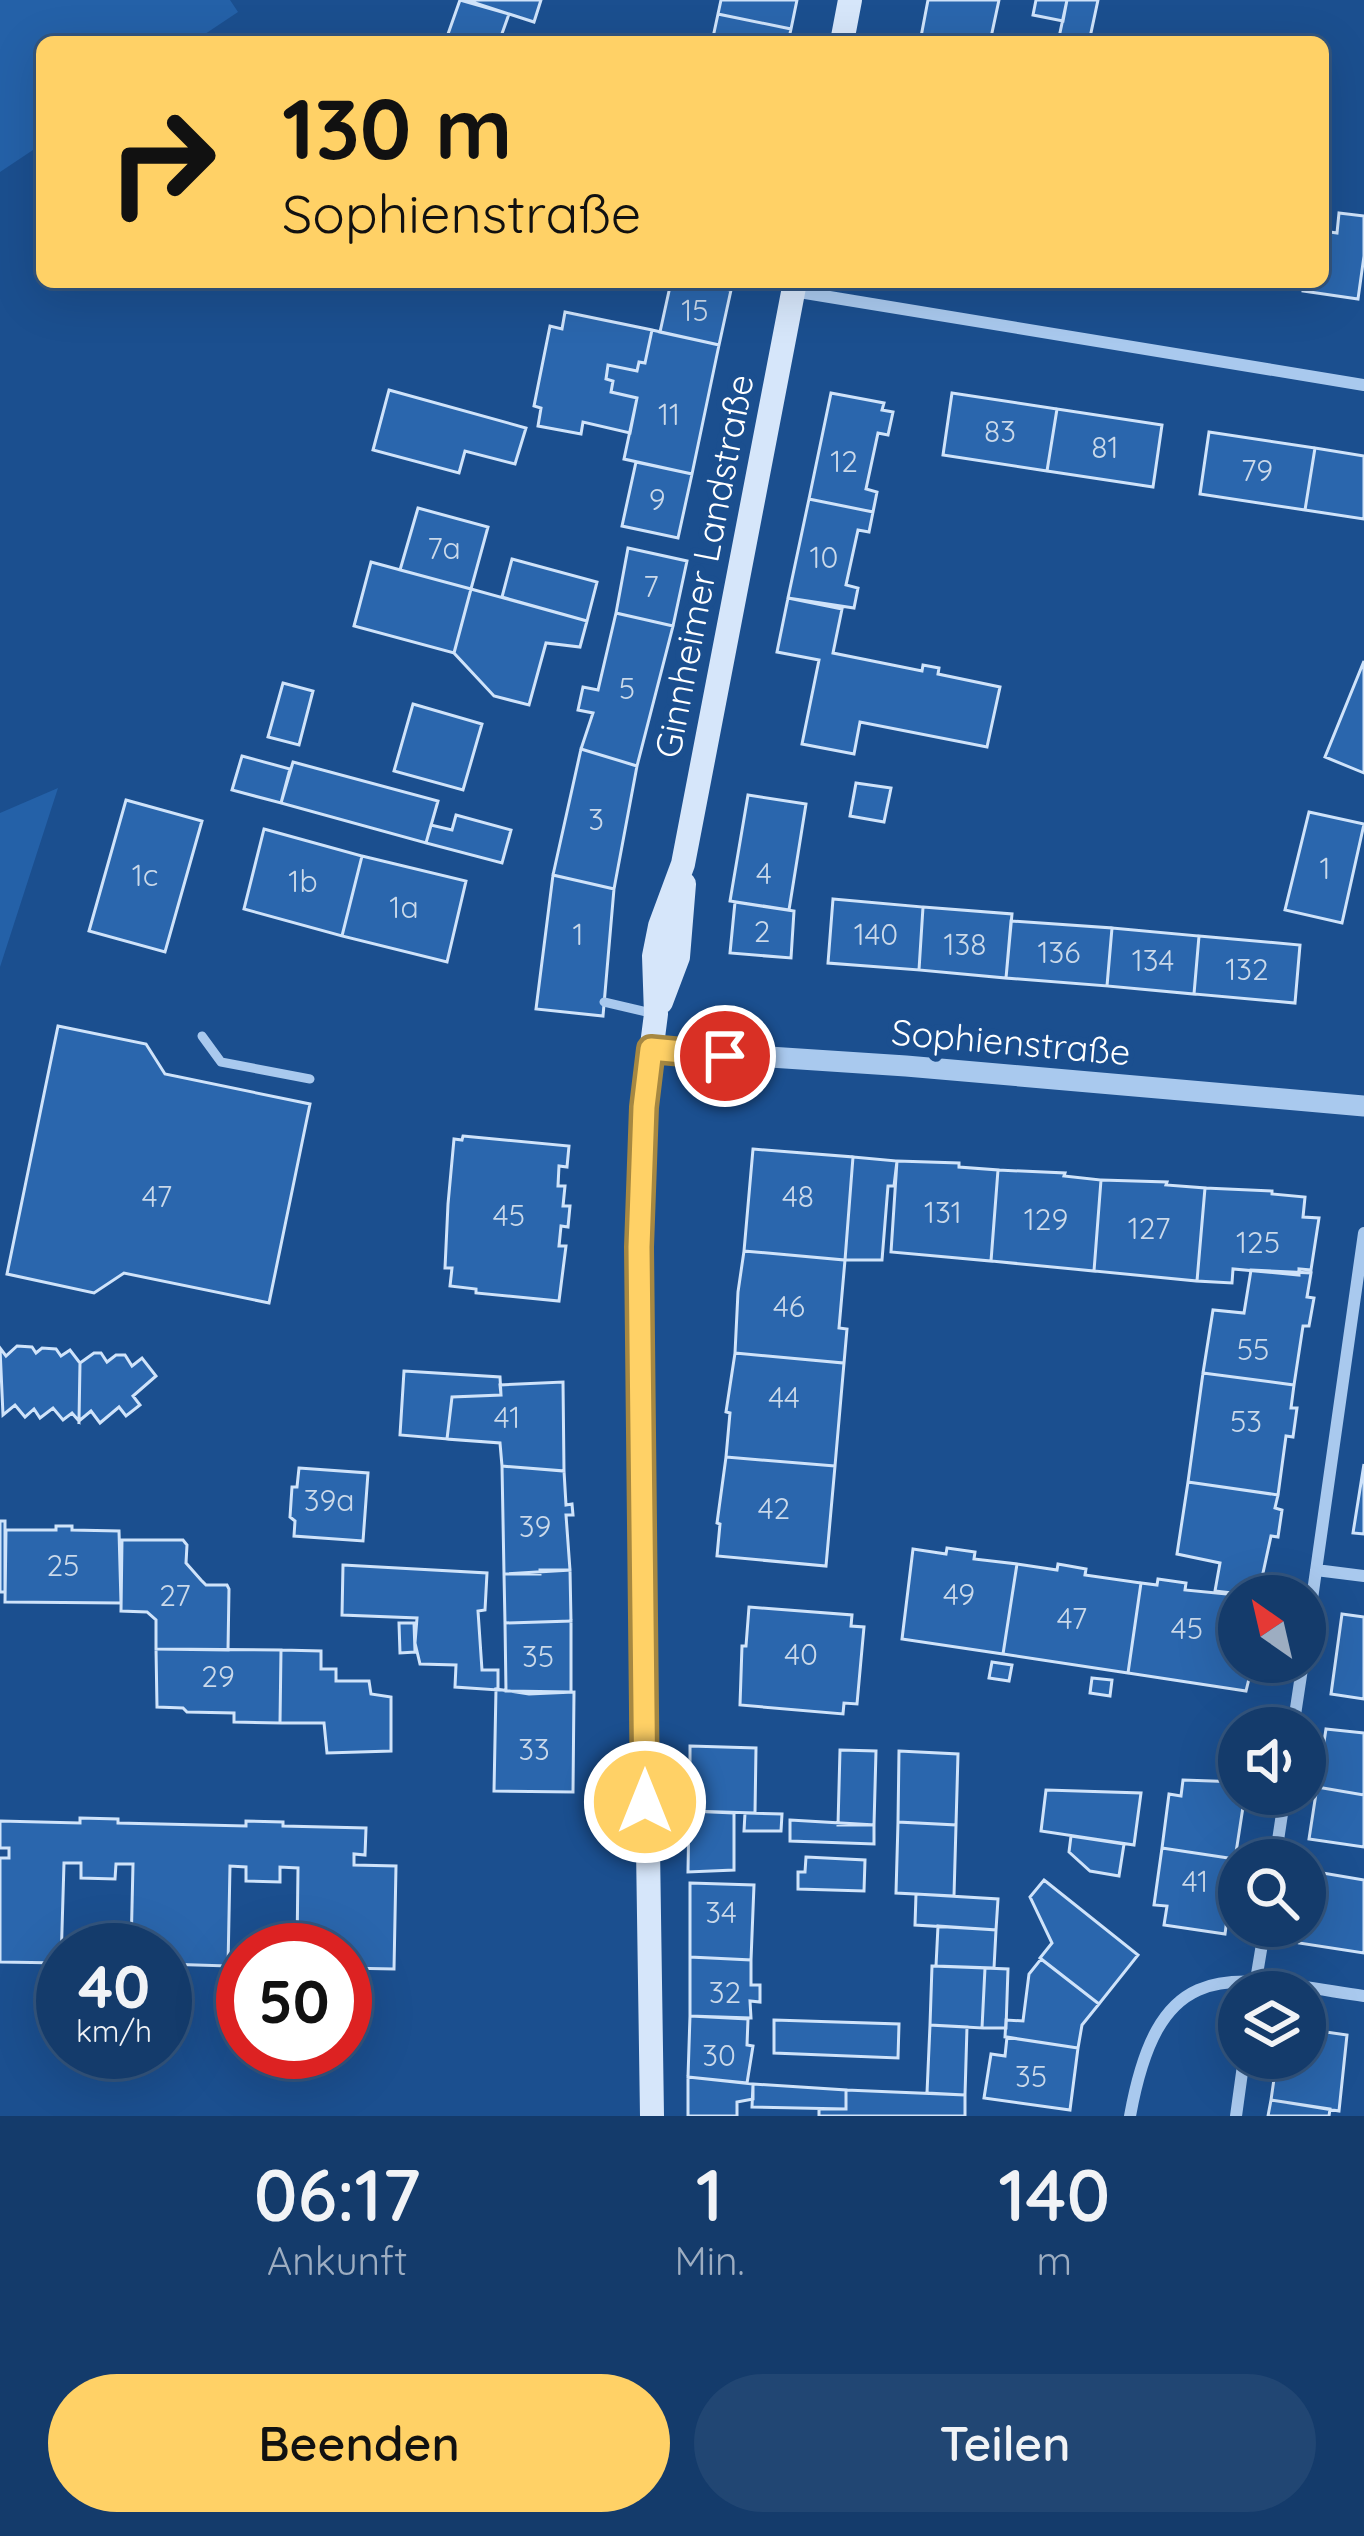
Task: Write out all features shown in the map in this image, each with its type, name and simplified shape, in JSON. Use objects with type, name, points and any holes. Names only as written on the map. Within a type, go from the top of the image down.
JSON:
[{"type":"main road","points":[[843,36],[850,0]]},
{"type":"main road","name":"Ginnheimer Landstraße","points":[[652,2116],[639,1247],[644,1107],[656,1014],[655,956],[660,926],[683,864],[794,288]]},
{"type":"street","points":[[806,288],[1364,385]]},
{"type":"street","name":"Sophienstraße","points":[[651,1049],[1364,1106]]},
{"type":"street","points":[[1315,1575],[1364,1233]]},
{"type":"street","points":[[1316,1570],[1364,1576]]},
{"type":"street","points":[[1130,2116],[1141,2059],[1157,2027],[1205,1984],[1218,1985]]},
{"type":"street","points":[[1326,1993],[1364,1996]]},
{"type":"street","points":[[1236,2116],[1241,2079]]},
{"type":"lane","points":[[604,1002],[656,1014]]},
{"type":"lane","points":[[202,1036],[221,1062],[310,1079]]},
{"type":"shaded area","points":[[0,0],[230,0],[238,12],[202,36],[36,36],[36,148],[0,172]]},
{"type":"shaded area","points":[[58,788],[0,967],[0,813]]},
{"type":"building","points":[[460,0],[509,14],[501,36],[448,34]]},
{"type":"building","points":[[466,0],[541,0],[534,22]]},
{"type":"building","points":[[721,0],[797,0],[791,29],[718,14]]},
{"type":"building","points":[[928,0],[999,0],[991,36],[921,36]]},
{"type":"building","points":[[1036,0],[1067,0],[1063,21],[1033,15]]},
{"type":"building","points":[[1067,0],[1098,0],[1090,36],[1059,36]]},
{"type":"building","points":[[718,14],[791,29],[789,36],[713,36]]},
{"type":"building","points":[[1339,213],[1364,216],[1358,299],[1303,291],[1329,288],[1329,232],[1337,233]]},
{"type":"building","points":[[670,288],[731,290],[719,345],[660,332]]},
{"type":"building","points":[[565,312],[652,330],[645,363],[639,362],[637,371],[608,365],[611,392],[637,398],[630,433],[583,422],[581,434],[538,426],[541,408],[534,406],[550,326],[562,329]]},
{"type":"building","points":[[652,330],[719,345],[692,474],[624,459],[637,398],[611,392],[608,365],[637,371],[639,362],[645,363]]},
{"type":"building","points":[[389,390],[526,428],[515,464],[465,451],[459,473],[373,450]]},
{"type":"building","points":[[831,393],[884,403],[882,410],[893,412],[888,435],[878,433],[866,489],[877,492],[873,512],[809,499]]},
{"type":"building","points":[[952,393],[1057,409],[1047,471],[943,455]]},
{"type":"building","points":[[1057,409],[1162,425],[1153,487],[1047,471]]},
{"type":"building","points":[[1209,432],[1315,448],[1305,510],[1200,494]]},
{"type":"building","points":[[1315,448],[1364,456],[1364,519],[1305,510]]},
{"type":"building","points":[[636,462],[692,474],[678,538],[622,526]]},
{"type":"building","points":[[809,499],[873,512],[869,532],[858,530],[846,585],[858,588],[854,608],[788,598]]},
{"type":"building","points":[[418,508],[488,527],[471,589],[400,570]]},
{"type":"building","points":[[628,548],[687,561],[673,626],[616,613]]},
{"type":"building","points":[[512,559],[597,582],[587,621],[502,597]]},
{"type":"building","points":[[371,562],[471,589],[454,653],[354,626]]},
{"type":"building","points":[[471,589],[587,621],[580,647],[546,643],[529,705],[494,696],[454,653]]},
{"type":"building","points":[[788,598],[842,609],[833,653],[922,671],[923,665],[939,668],[938,674],[1000,687],[987,747],[860,722],[854,754],[802,744],[819,660],[777,652]]},
{"type":"building","points":[[616,613],[673,626],[637,766],[581,749],[593,713],[578,710],[583,687],[598,690]]},
{"type":"building","points":[[1364,661],[1364,773],[1325,757]]},
{"type":"building","points":[[283,683],[313,691],[299,745],[268,737]]},
{"type":"building","points":[[413,704],[482,724],[463,790],[394,771]]},
{"type":"building","points":[[581,749],[637,766],[614,889],[553,875]]},
{"type":"building","points":[[242,756],[290,769],[281,803],[232,790]]},
{"type":"building","points":[[293,762],[438,801],[426,843],[281,803]]},
{"type":"building","points":[[856,783],[891,788],[884,822],[850,816]]},
{"type":"building","points":[[748,795],[806,804],[789,910],[730,901]]},
{"type":"building","points":[[126,800],[202,821],[165,952],[89,931]]},
{"type":"building","points":[[1309,812],[1364,824],[1342,923],[1285,910]]},
{"type":"building","points":[[456,815],[511,830],[502,863],[426,843],[431,825],[452,830]]},
{"type":"building","points":[[264,829],[362,856],[342,936],[244,909]]},
{"type":"building","points":[[362,856],[466,881],[447,962],[342,936]]},
{"type":"building","points":[[553,875],[614,889],[603,1016],[536,1009]]},
{"type":"building","points":[[833,899],[923,907],[919,970],[828,963]]},
{"type":"building","points":[[735,902],[794,911],[791,958],[730,953]]},
{"type":"building","points":[[923,907],[1012,914],[1006,978],[919,970]]},
{"type":"building","points":[[1011,921],[1112,928],[1107,986],[1006,978]]},
{"type":"building","points":[[1112,928],[1199,936],[1194,994],[1107,986]]},
{"type":"building","points":[[1199,936],[1300,945],[1295,1003],[1194,994]]},
{"type":"building","points":[[58,1026],[146,1044],[165,1074],[310,1104],[269,1303],[124,1273],[94,1293],[7,1274]]},
{"type":"building","points":[[454,1139],[569,1146],[567,1167],[559,1166],[558,1186],[565,1186],[563,1206],[570,1206],[568,1227],[561,1226],[559,1246],[566,1246],[559,1301],[450,1286],[452,1268],[445,1268],[448,1204]]},
{"type":"building","points":[[753,1149],[853,1157],[845,1260],[744,1251]]},
{"type":"building","points":[[853,1157],[897,1161],[894,1186],[888,1186],[882,1260],[845,1260]]},
{"type":"building","points":[[897,1161],[998,1170],[991,1261],[891,1252]]},
{"type":"building","points":[[998,1170],[1101,1180],[1094,1271],[991,1261]]},
{"type":"building","points":[[1101,1180],[1205,1188],[1197,1281],[1094,1271]]},
{"type":"building","points":[[1205,1188],[1305,1197],[1303,1217],[1319,1218],[1311,1270],[1299,1269],[1299,1275],[1233,1269],[1232,1283],[1197,1281]]},
{"type":"building","points":[[744,1251],[845,1260],[839,1328],[847,1329],[844,1363],[735,1353]]},
{"type":"building","points":[[1251,1270],[1311,1273],[1307,1297],[1314,1298],[1309,1326],[1303,1326],[1294,1385],[1203,1373],[1213,1310],[1244,1313]]},
{"type":"building","points":[[17,1346],[32,1347],[36,1353],[42,1348],[56,1349],[61,1356],[70,1350],[80,1363],[79,1421],[72,1413],[63,1420],[53,1408],[40,1418],[34,1409],[25,1417],[15,1405],[3,1415],[0,1348],[6,1356]]},
{"type":"building","points":[[101,1353],[107,1362],[125,1355],[132,1366],[142,1358],[156,1376],[133,1396],[140,1405],[126,1416],[119,1407],[100,1423],[91,1411],[79,1421],[80,1363]]},
{"type":"building","points":[[735,1353],[844,1363],[835,1466],[726,1457],[730,1413],[726,1412]]},
{"type":"building","points":[[404,1371],[500,1377],[501,1395],[452,1397],[447,1439],[400,1435]]},
{"type":"building","points":[[1203,1373],[1294,1385],[1293,1437],[1286,1436],[1278,1495],[1188,1482]]},
{"type":"building","points":[[563,1382],[564,1471],[502,1466],[500,1443],[447,1439],[452,1397],[501,1395],[500,1385]]},
{"type":"building","points":[[726,1457],[835,1466],[826,1566],[717,1556]]},
{"type":"building","points":[[1364,1464],[1364,1534],[1353,1533]]},
{"type":"building","points":[[502,1466],[564,1471],[566,1505],[572,1504],[573,1515],[566,1515],[570,1570],[504,1574]]},
{"type":"building","points":[[299,1468],[368,1473],[363,1541],[294,1536],[292,1487],[297,1487]]},
{"type":"building","points":[[1188,1482],[1278,1495],[1275,1508],[1282,1510],[1278,1537],[1271,1536],[1263,1575],[1218,1575],[1215,1591],[1220,1563],[1177,1554]]},
{"type":"building","points":[[0,1521],[5,1521],[5,1592],[0,1592]]},
{"type":"building","points":[[56,1526],[119,1531],[121,1603],[5,1602],[6,1530],[56,1530]]},
{"type":"building","points":[[122,1540],[183,1540],[186,1563],[201,1580],[206,1585],[227,1585],[228,1650],[156,1649],[156,1620],[147,1612],[121,1611]]},
{"type":"building","points":[[947,1548],[975,1552],[974,1559],[1017,1564],[1003,1654],[902,1639],[913,1549],[946,1554]]},
{"type":"building","points":[[1017,1564],[1057,1570],[1058,1564],[1086,1569],[1085,1575],[1141,1583],[1128,1673],[1003,1654]]},
{"type":"building","points":[[343,1565],[487,1573],[485,1610],[478,1611],[482,1670],[498,1670],[498,1690],[455,1687],[456,1665],[420,1664],[415,1643],[417,1618],[342,1615]]},
{"type":"building","points":[[540,1570],[570,1570],[571,1621],[505,1623],[504,1574],[540,1574]]},
{"type":"building","points":[[1158,1579],[1186,1583],[1185,1590],[1218,1593],[1218,1683],[1248,1683],[1246,1691],[1128,1673],[1141,1583],[1157,1585]]},
{"type":"building","points":[[749,1607],[852,1615],[851,1626],[864,1627],[857,1704],[844,1703],[843,1714],[740,1705]]},
{"type":"building","points":[[1342,1614],[1364,1617],[1364,1699],[1331,1694]]},
{"type":"building","points":[[571,1621],[571,1692],[506,1691],[505,1623]]},
{"type":"building","points":[[399,1623],[414,1623],[415,1652],[400,1653]]},
{"type":"building","points":[[156,1649],[281,1650],[280,1723],[234,1722],[234,1713],[157,1707]]},
{"type":"building","points":[[281,1650],[321,1651],[321,1669],[336,1669],[336,1681],[369,1681],[371,1694],[391,1697],[391,1751],[327,1753],[324,1723],[280,1723]]},
{"type":"building","points":[[992,1662],[1012,1665],[1009,1681],[989,1678]]},
{"type":"building","points":[[1092,1678],[1112,1680],[1110,1696],[1090,1693]]},
{"type":"building","points":[[496,1689],[529,1694],[574,1692],[573,1792],[494,1791]]},
{"type":"building","points":[[1326,1729],[1364,1733],[1364,1795],[1326,1789]]},
{"type":"building","points":[[690,1746],[756,1748],[755,1813],[690,1811]]},
{"type":"building","points":[[840,1750],[876,1751],[874,1825],[838,1825]]},
{"type":"building","points":[[899,1751],[958,1754],[956,1825],[898,1822]]},
{"type":"building","points":[[1183,1780],[1218,1781],[1218,1815],[1242,1815],[1238,1839],[1218,1839],[1218,1856],[1162,1848],[1169,1794],[1181,1796]]},
{"type":"building","points":[[1326,1789],[1364,1795],[1364,1847],[1309,1839],[1313,1815],[1326,1815]]},
{"type":"building","points":[[1046,1790],[1141,1793],[1134,1845],[1041,1831]]},
{"type":"building","points":[[689,1811],[734,1813],[734,1870],[688,1872]]},
{"type":"building","points":[[745,1813],[782,1814],[781,1831],[744,1831]]},
{"type":"building","points":[[80,1818],[118,1819],[118,1823],[246,1826],[246,1821],[366,1828],[365,1855],[354,1854],[354,1865],[396,1866],[394,1969],[372,1969],[372,1923],[297,1923],[298,1868],[280,1867],[280,1882],[246,1881],[246,1867],[230,1866],[229,1923],[216,1923],[216,1966],[192,1965],[192,1923],[132,1923],[133,1864],[116,1864],[115,1879],[81,1878],[81,1863],[64,1863],[62,1923],[36,1923],[36,1963],[0,1962],[0,1858],[9,1858],[9,1848],[0,1848],[0,1821],[80,1823]]},
{"type":"building","points":[[790,1820],[874,1825],[874,1844],[790,1841]]},
{"type":"building","points":[[898,1822],[956,1825],[954,1896],[896,1893]]},
{"type":"building","points":[[1071,1836],[1124,1844],[1119,1876],[1090,1871],[1069,1852]]},
{"type":"building","points":[[1162,1848],[1218,1856],[1218,1933],[1164,1925],[1167,1906],[1154,1905]]},
{"type":"building","points":[[806,1857],[865,1860],[864,1891],[798,1889],[798,1872],[805,1872]]},
{"type":"building","points":[[1326,1874],[1364,1880],[1364,1953],[1325,1947]]},
{"type":"building","points":[[1044,1880],[1138,1955],[1099,2004],[1040,1958],[1052,1943],[1030,1897]]},
{"type":"building","points":[[690,1883],[754,1885],[751,1960],[690,1957]]},
{"type":"building","points":[[916,1894],[998,1899],[996,1930],[915,1925]]},
{"type":"building","points":[[938,1926],[996,1930],[994,1968],[936,1966]]},
{"type":"building","points":[[690,1957],[751,1960],[751,1985],[760,1985],[760,2002],[750,2001],[751,2018],[690,2016]]},
{"type":"building","points":[[1041,1959],[1099,2004],[1082,2025],[1078,2048],[1005,2037],[1006,2020],[1023,2021],[1029,1974]]},
{"type":"building","points":[[932,1966],[985,1968],[982,2028],[930,2025]]},
{"type":"building","points":[[985,1968],[1008,1969],[1006,2028],[982,2028]]},
{"type":"building","points":[[690,2016],[748,2019],[747,2045],[753,2046],[747,2083],[688,2077]]},
{"type":"building","points":[[774,2020],[899,2024],[898,2058],[774,2053]]},
{"type":"building","points":[[930,2025],[967,2027],[965,2095],[927,2093]]},
{"type":"building","points":[[1326,2032],[1347,2035],[1339,2111],[1271,2100],[1274,2079],[1326,2079]]},
{"type":"building","points":[[1007,2037],[1078,2048],[1070,2110],[984,2098],[991,2054],[1005,2056]]},
{"type":"building","points":[[688,2077],[753,2084],[753,2099],[737,2102],[737,2116],[688,2116]]},
{"type":"building","points":[[753,2084],[846,2090],[846,2109],[752,2107]]},
{"type":"building","points":[[846,2090],[965,2095],[965,2116],[819,2116],[819,2109],[846,2109]]},
{"type":"building","points":[[1271,2100],[1330,2109],[1329,2116],[1268,2116]]},
{"type":"route","points":[[645,1802],[639,1247],[644,1107],[651,1049],[725,1056]]}]
